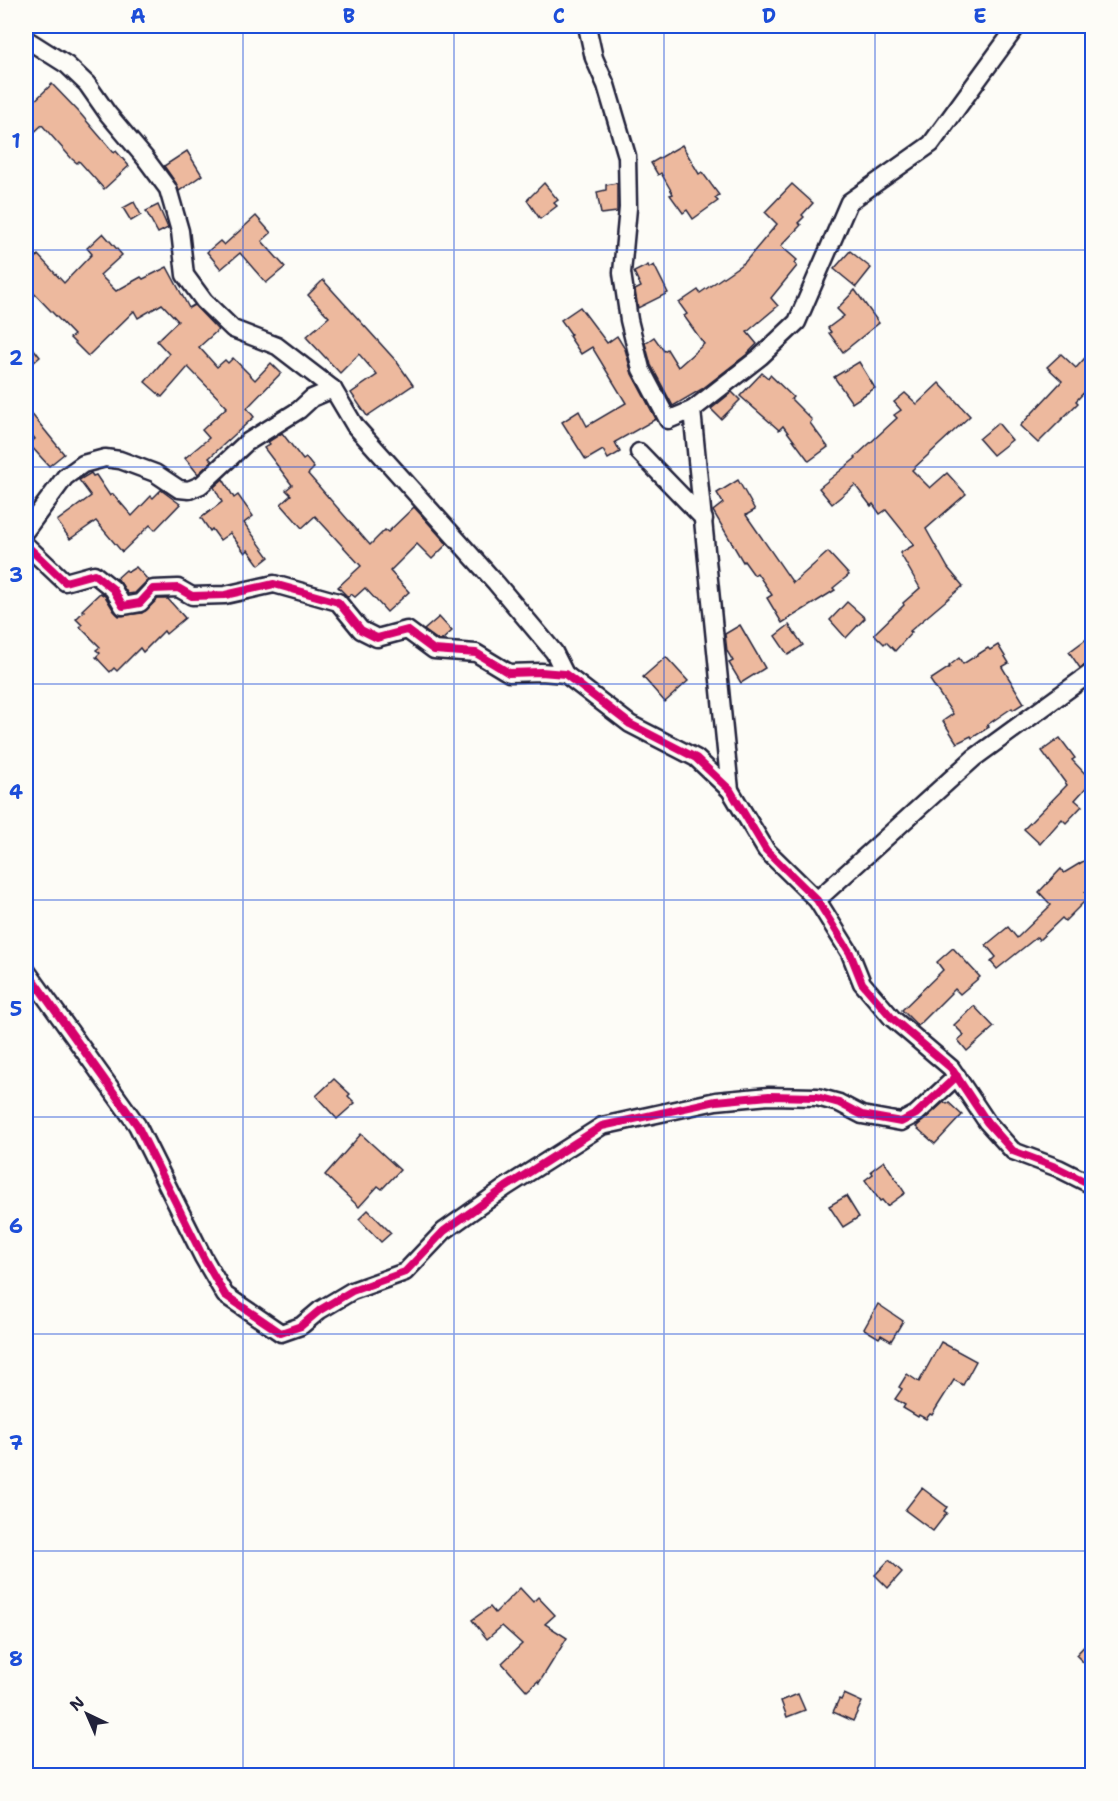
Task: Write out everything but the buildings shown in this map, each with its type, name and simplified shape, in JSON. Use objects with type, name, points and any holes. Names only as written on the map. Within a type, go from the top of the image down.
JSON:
[{"type":"street","points":[[587,26],[594,58],[606,85],[627,156],[628,208],[622,273],[641,369],[668,420],[692,410],[760,357],[797,322],[849,202],[931,144],[1017,26]]},
{"type":"street","points":[[26,39],[67,65],[87,84],[168,189],[180,231],[185,275],[204,301],[233,329],[277,346],[333,389],[355,426],[496,583],[554,652],[565,674],[630,724],[696,758],[730,790],[766,850],[817,900],[850,953],[862,983],[891,1018],[951,1068],[987,1122],[1013,1151],[1058,1168],[1092,1185]]},
{"type":"street","points":[[26,530],[66,477],[84,465],[105,458],[120,460],[155,473],[179,489],[189,490],[201,485],[246,442],[298,410],[312,398],[333,389]]},
{"type":"street","points":[[692,410],[730,790]]},
{"type":"street","points":[[639,452],[704,519]]},
{"type":"street","points":[[26,545],[65,582],[94,574],[113,589],[123,606],[140,603],[153,589],[178,588],[192,596],[225,595],[274,584],[338,602],[361,630],[377,638],[407,630],[434,650],[476,654],[509,673],[565,674]]},
{"type":"street","points":[[817,900],[974,758],[1092,672]]},
{"type":"street","points":[[26,970],[137,1125],[203,1257],[225,1295],[281,1333],[301,1326],[320,1310],[352,1292],[405,1272],[444,1232],[506,1187],[602,1126],[716,1101],[769,1096],[817,1097],[839,1103],[862,1115],[901,1122],[916,1114],[957,1076]]},
{"type":"cycle path","points":[[26,545],[65,582],[94,574],[113,589],[123,606],[140,603],[153,589],[178,588],[192,596],[225,595],[274,584],[338,602],[361,630],[377,638],[407,630],[434,650],[476,653],[509,673],[565,674],[630,724],[696,758],[730,790],[766,850],[817,900],[850,953],[862,983],[892,1018],[951,1068],[987,1122],[1013,1151],[1058,1168],[1092,1185]]},
{"type":"cycle path","points":[[26,970],[137,1125],[203,1257],[225,1295],[281,1333],[301,1326],[320,1310],[352,1291],[405,1272],[444,1231],[506,1187],[602,1126],[716,1101],[769,1096],[817,1097],[839,1103],[862,1115],[901,1122],[916,1114],[957,1076]]}]
